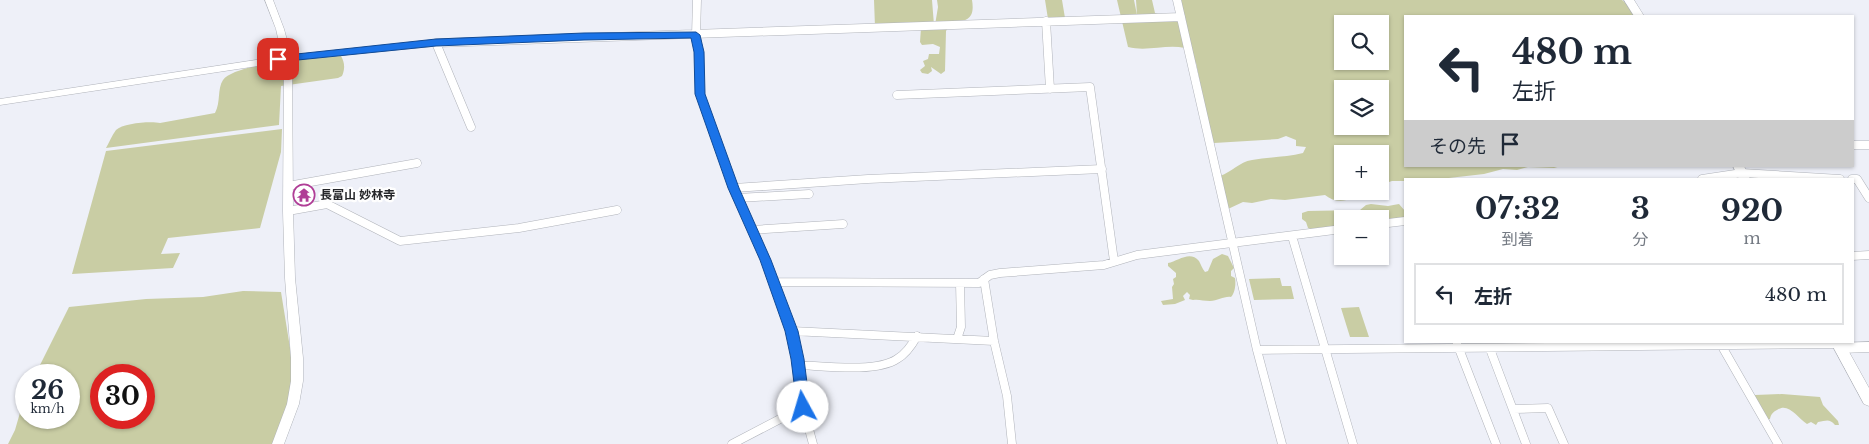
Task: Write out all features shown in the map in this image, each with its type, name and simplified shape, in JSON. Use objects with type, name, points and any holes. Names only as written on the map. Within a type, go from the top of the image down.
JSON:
[{"type":"main road","points":[[1629,0],[1639,15]]},
{"type":"main road","points":[[1838,344],[1869,400]]},
{"type":"street","points":[[269,0],[287,58],[290,278],[298,358],[293,404],[278,444]]},
{"type":"street","points":[[698,0],[696,35],[699,52],[700,94],[734,188],[774,282],[792,331],[803,407],[814,444]]},
{"type":"street","points":[[1177,0],[1257,350],[1282,444]]},
{"type":"street","points":[[0,102],[287,58],[436,43],[584,36],[696,35],[1182,16]]},
{"type":"street","points":[[1046,21],[1050,89]]},
{"type":"street","points":[[436,43],[472,127]]},
{"type":"street","points":[[897,94],[1090,87],[1114,261]]},
{"type":"street","points":[[1854,145],[1869,145]]},
{"type":"street","points":[[288,186],[417,163]]},
{"type":"street","points":[[734,188],[868,179],[1102,169]]},
{"type":"street","points":[[1709,178],[1742,173],[1824,178]]},
{"type":"street","points":[[1854,179],[1857,179],[1869,198]]},
{"type":"street","points":[[738,198],[808,194]]},
{"type":"street","points":[[288,211],[327,204],[400,241],[509,230],[617,210]]},
{"type":"street","points":[[1389,223],[1404,220]]},
{"type":"street","points":[[752,230],[843,224]]},
{"type":"street","points":[[774,282],[979,283],[990,275],[1000,273],[1104,264],[1137,255],[1334,230]]},
{"type":"street","points":[[1292,236],[1353,444]]},
{"type":"street","points":[[1854,256],[1869,255]]},
{"type":"street","points":[[984,279],[994,341],[1007,396],[1012,444]]},
{"type":"street","points":[[957,339],[961,326],[960,283]]},
{"type":"street","points":[[792,331],[994,341]]},
{"type":"street","points":[[798,365],[878,367],[906,353],[917,336]]},
{"type":"street","points":[[1257,350],[1325,350],[1457,345],[1490,349],[1589,344],[1720,343],[1838,344],[1869,348]]},
{"type":"street","points":[[1720,343],[1778,444]]},
{"type":"street","points":[[1457,345],[1496,444]]},
{"type":"street","points":[[1490,349],[1526,444]]},
{"type":"street","points":[[732,444],[803,407]]},
{"type":"street","points":[[1513,408],[1548,408],[1564,444]]},
{"type":"green space","points":[[874,0],[932,0],[934,25],[875,27]]},
{"type":"green space","points":[[937,0],[972,0],[973,6],[969,18],[951,23],[946,31],[945,71],[941,74],[931,67],[932,71],[928,74],[922,73],[920,70],[925,66],[923,61],[928,59],[929,54],[939,54],[940,47],[933,44],[922,45],[920,42],[921,28],[935,25],[938,7]]},
{"type":"green space","points":[[1045,0],[1062,0],[1065,18],[1048,19]]},
{"type":"green space","points":[[1117,0],[1134,0],[1137,15],[1136,0],[1152,0],[1155,13],[1182,22],[1186,22],[1186,20],[1179,0],[1622,0],[1635,15],[1404,15],[1404,167],[1528,167],[1449,178],[1404,178],[1404,181],[1389,182],[1389,145],[1334,145],[1334,200],[1325,195],[1285,200],[1271,199],[1252,203],[1243,202],[1228,209],[1220,176],[1247,161],[1303,153],[1306,147],[1296,146],[1296,140],[1286,136],[1278,139],[1214,143],[1212,141],[1196,63],[1185,48],[1142,49],[1128,47]]},
{"type":"green space","points":[[341,56],[344,71],[342,76],[338,78],[281,86],[279,125],[106,148],[116,130],[131,124],[144,122],[160,123],[215,113],[223,80],[243,69],[278,62]]},
{"type":"green space","points":[[282,129],[281,152],[260,228],[168,238],[161,254],[180,253],[173,268],[72,274],[106,151]]},
{"type":"green space","points":[[1371,204],[1388,206],[1399,204],[1404,210],[1404,219],[1389,222],[1389,210],[1360,210],[1366,205]]},
{"type":"green space","points":[[1334,210],[1334,227],[1326,227],[1324,230],[1315,231],[1308,228],[1306,222],[1302,219],[1302,213],[1308,211]]},
{"type":"green space","points":[[1222,254],[1228,256],[1234,268],[1231,271],[1231,276],[1235,278],[1235,286],[1231,297],[1213,301],[1193,300],[1189,299],[1190,295],[1187,292],[1183,296],[1185,300],[1175,304],[1163,305],[1161,301],[1173,299],[1173,279],[1176,277],[1176,273],[1168,266],[1168,263],[1192,256],[1199,261],[1205,272],[1208,271],[1213,259]]},
{"type":"green space","points":[[1280,278],[1282,286],[1291,286],[1294,299],[1254,300],[1249,279]]},
{"type":"green space","points":[[243,291],[281,292],[292,360],[292,390],[274,444],[8,444],[15,429],[80,429],[80,364],[40,364],[69,307],[146,299],[203,297]]},
{"type":"green space","points":[[1359,307],[1369,337],[1350,337],[1341,308]]},
{"type":"green space","points":[[1782,394],[1820,397],[1823,405],[1838,421],[1839,425],[1835,425],[1827,420],[1818,422],[1816,425],[1811,422],[1807,424],[1792,411],[1785,408],[1774,412],[1770,419],[1767,420],[1754,398],[1755,395]]},
{"type":"place","name":"長富山 妙林寺","points":[[304,195]]},
{"type":"route","points":[[278,59],[436,43],[584,36],[696,35],[699,52],[700,94],[734,188],[766,260],[792,331],[798,359],[803,407]]}]
